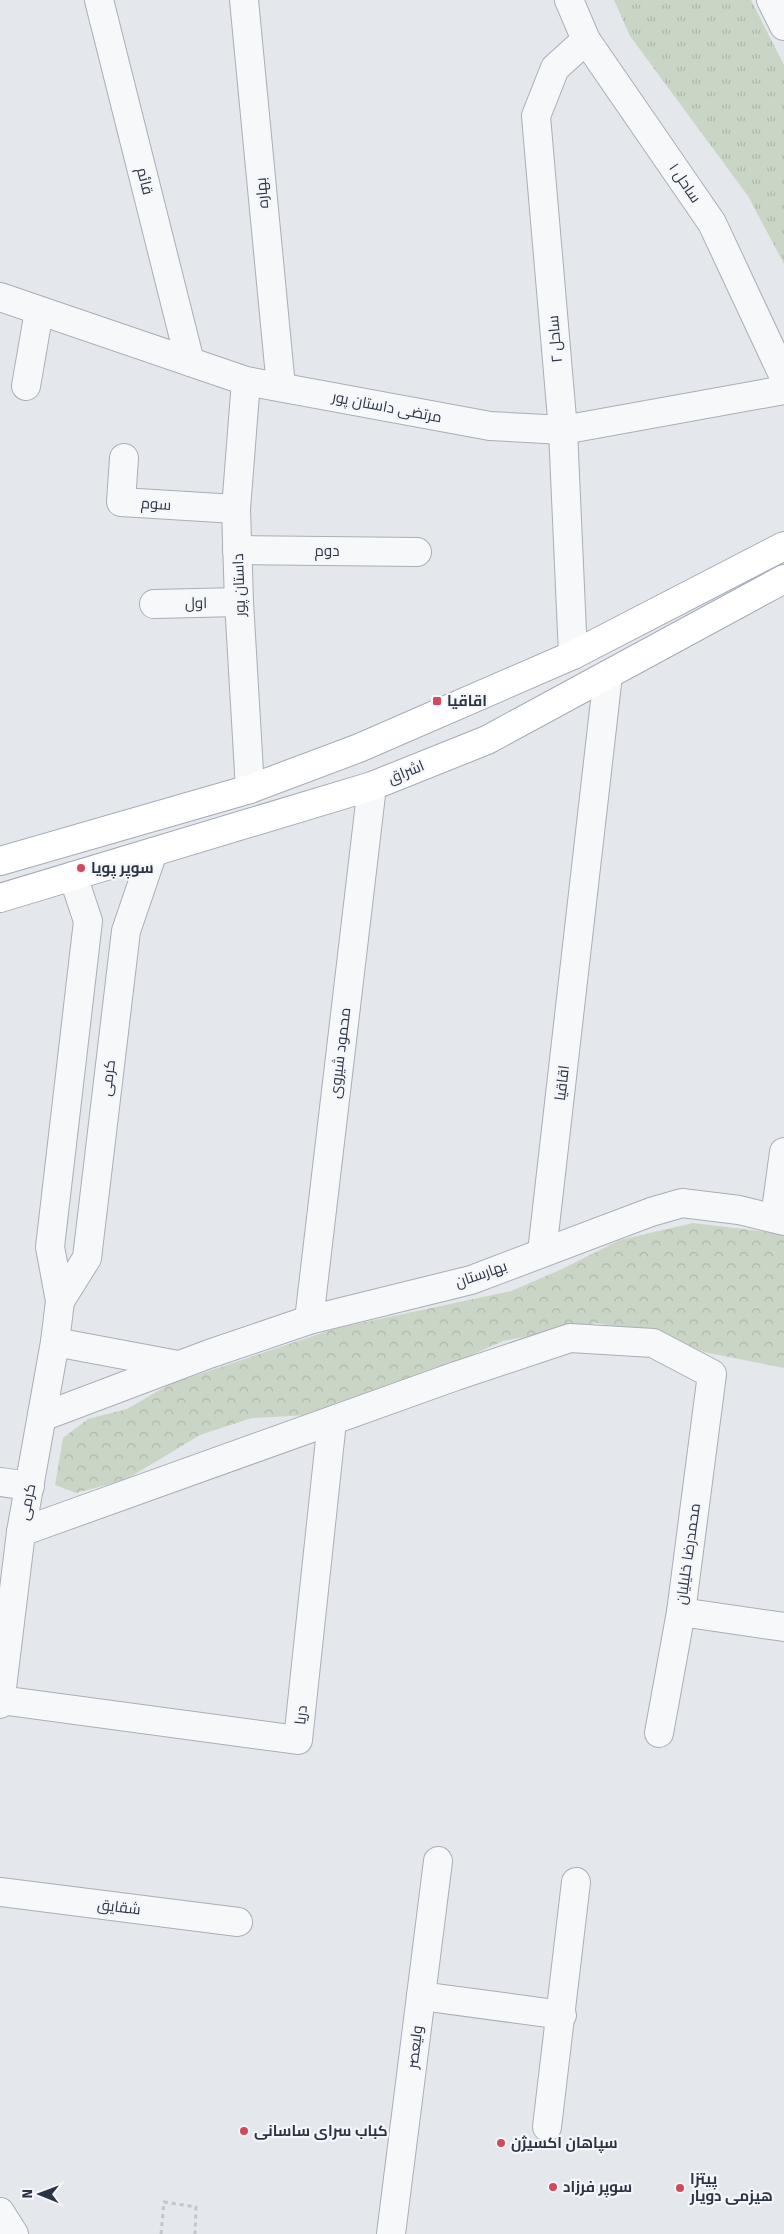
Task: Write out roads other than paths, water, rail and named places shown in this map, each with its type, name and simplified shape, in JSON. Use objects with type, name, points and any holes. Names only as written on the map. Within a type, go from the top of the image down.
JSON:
[{"type":"main road","points":[[0,860],[250,789],[429,719],[573,655],[784,546]]},
{"type":"main road","name":"اشراق","points":[[0,898],[372,786],[487,740],[784,580]]},
{"type":"street","name":"قائم","points":[[99,0],[190,362]]},
{"type":"street","name":"بهاره","points":[[244,0],[281,387]]},
{"type":"street","name":"ساحل ۱","points":[[569,0],[586,40],[712,223],[784,377]]},
{"type":"street","points":[[771,0],[784,26]]},
{"type":"street","name":"ساحل ۲","points":[[573,655],[563,430],[536,116],[555,68],[586,40]]},
{"type":"street","name":"مرتضی داستان پور","points":[[0,297],[246,381],[490,426],[563,430],[784,390]]},
{"type":"street","points":[[26,386],[40,311]]},
{"type":"street","name":"داستان پور","points":[[246,381],[236,509],[239,602],[250,789]]},
{"type":"street","name":"سوم","points":[[124,458],[121,502],[236,509]]},
{"type":"street","name":"دوم","points":[[237,550],[418,552]]},
{"type":"street","name":"اول","points":[[154,604],[239,602]]},
{"type":"street","name":"اقاقیا","points":[[542,1252],[608,675]]},
{"type":"street","name":"محمود شیروی","points":[[310,1320],[372,786]]},
{"type":"street","name":"کرمی","points":[[60,1302],[87,1258],[126,931],[153,852]]},
{"type":"street","name":"کرمی","points":[[0,1704],[21,1532],[55,1342],[60,1302],[50,1247],[88,921],[72,876]]},
{"type":"street","points":[[780,1219],[784,1152]]},
{"type":"street","name":"بهارستان","points":[[42,1417],[178,1365],[310,1320],[470,1280],[651,1212],[682,1203],[739,1210],[780,1219]]},
{"type":"street","name":"محمدرضا خلیلیان","points":[[332,1421],[570,1338],[653,1343],[712,1374],[681,1612],[659,1733]]},
{"type":"street","points":[[55,1342],[178,1365]]},
{"type":"street","points":[[21,1532],[332,1421]]},
{"type":"street","name":"دریا","points":[[0,1700],[298,1740],[332,1421]]},
{"type":"street","points":[[0,1482],[30,1486]]},
{"type":"street","points":[[681,1612],[784,1627]]},
{"type":"street","name":"ولیعصر","points":[[391,2234],[438,1860]]},
{"type":"street","points":[[547,2127],[562,2015],[576,1882]]},
{"type":"street","name":"شقایق","points":[[0,1892],[238,1922]]},
{"type":"street","points":[[421,1996],[562,2015]]},
{"type":"street","points":[[0,2212],[14,2234]]},
{"type":"place","name":"اقاقیا","points":[[437,701]]},
{"type":"place","name":"سوپر پویا","points":[[81,868]]},
{"type":"place","name":"کباب سرای ساسانی","points":[[244,2131]]},
{"type":"place","name":"سپاهان اکسیژن","points":[[501,2143]]},
{"type":"place","name":"سوپر فرزاد","points":[[553,2187]]},
{"type":"place","name":"پیتزا هیزمی دویار","points":[[680,2188]]}]
